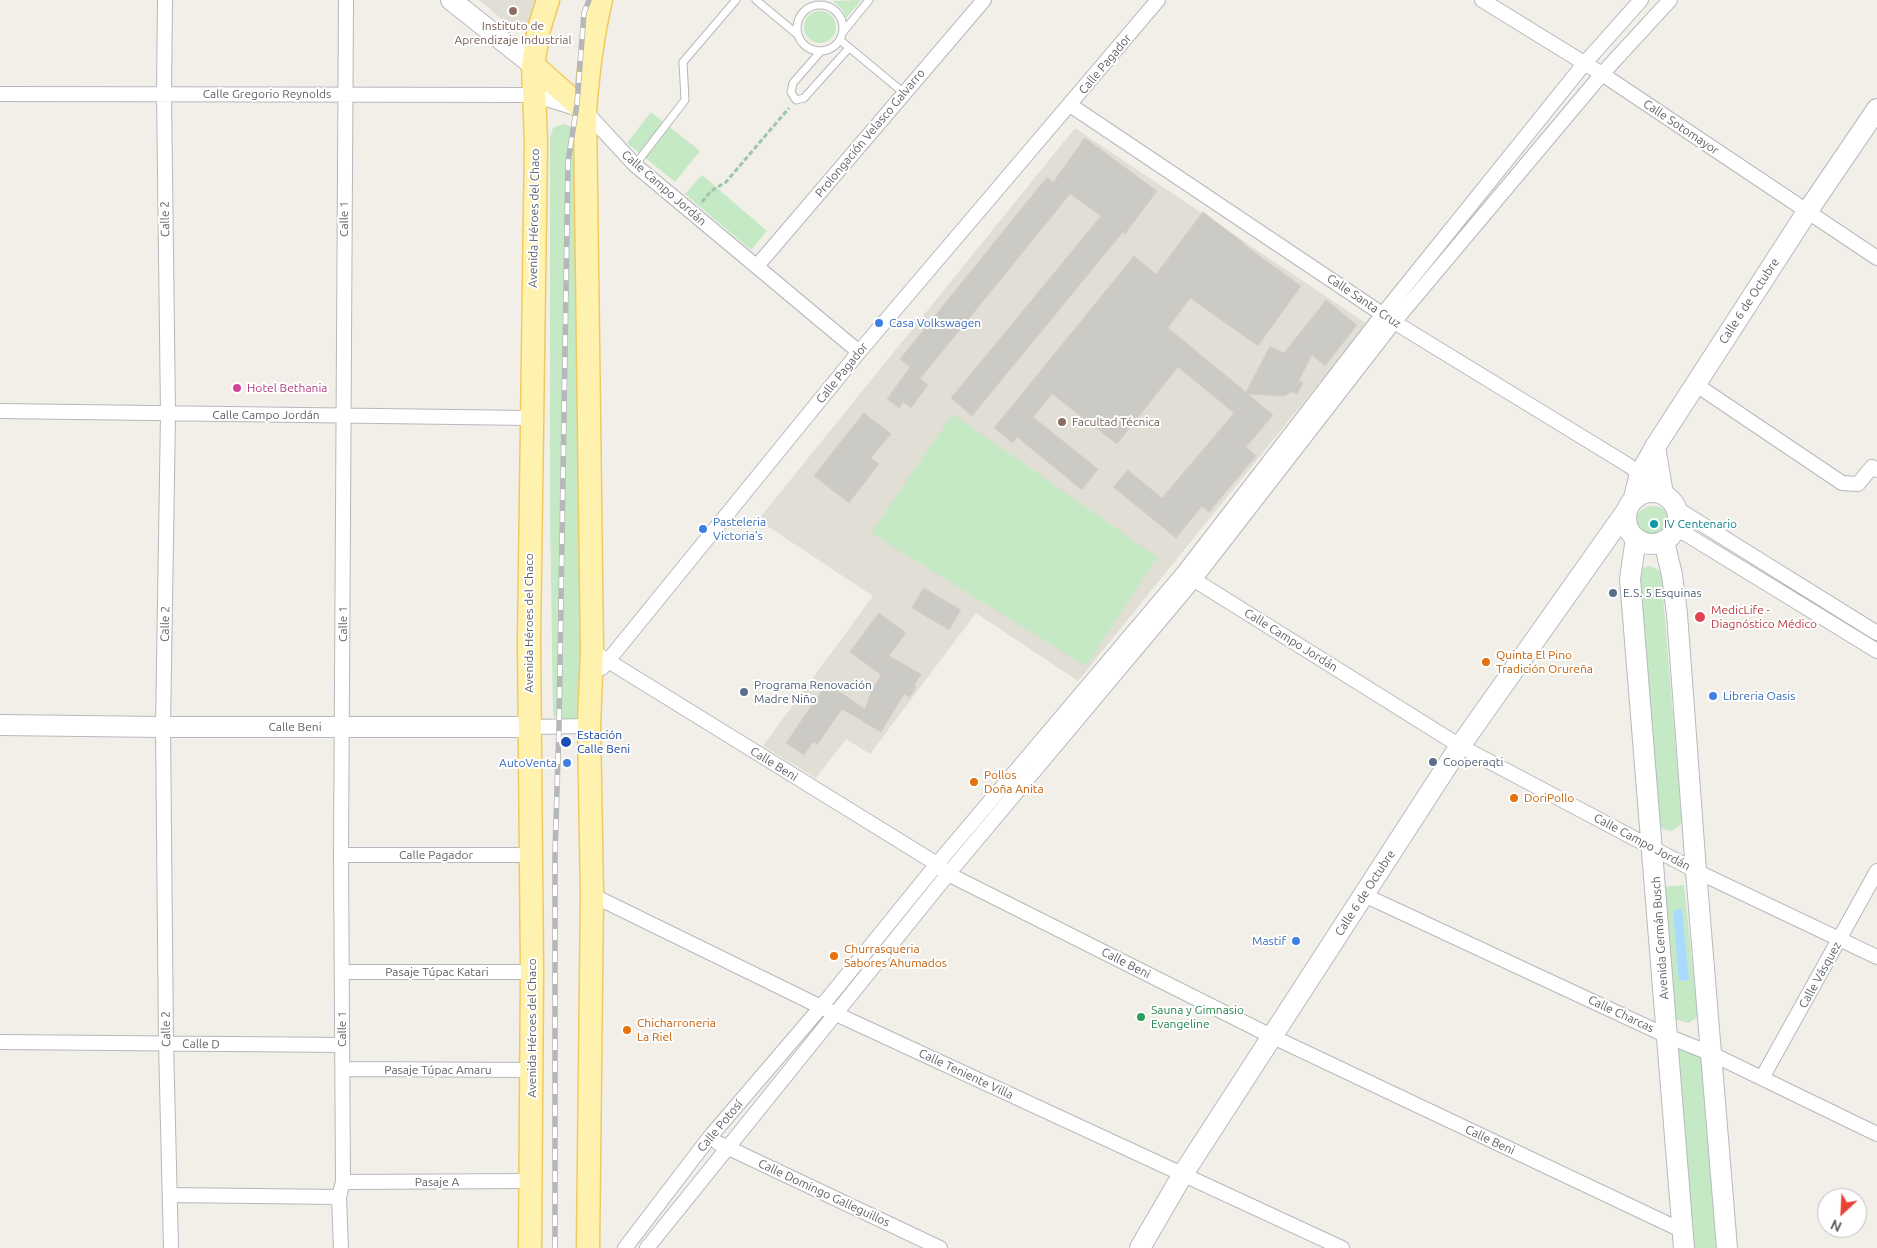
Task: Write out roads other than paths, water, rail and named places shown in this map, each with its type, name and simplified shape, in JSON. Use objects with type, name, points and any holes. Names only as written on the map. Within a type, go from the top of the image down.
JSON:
[{"type":"main road","name":"Calle Campo Jordán","points":[[451,0],[533,65],[585,111]]},
{"type":"main road","name":"Avenida Héroes del Chaco","points":[[530,1248],[532,972],[529,727],[531,418],[536,142],[533,65],[539,29],[548,0]]},
{"type":"main road","points":[[588,1248],[592,895],[589,726],[590,682],[600,656],[585,111],[593,33],[601,0]]},
{"type":"main road","name":"Calle 6 de Octubre","points":[[1140,1248],[1182,1174],[1460,746],[1631,504],[1640,474],[1655,447],[1877,109]]},
{"type":"main road","points":[[1655,447],[1666,498],[1678,518],[1670,535],[1672,575],[1677,614],[1727,1248]]},
{"type":"main road","points":[[1666,498],[1646,492],[1631,504],[1627,527],[1634,536],[1650,544],[1670,535]]},
{"type":"main road","points":[[1601,545],[1634,536]]},
{"type":"main road","name":"Avenida Germán Busch","points":[[1634,536],[1630,579],[1684,1240]]},
{"type":"main road","name":"Calle Beni","points":[[0,726],[529,727]]},
{"type":"street","name":"Calle 2","points":[[165,0],[164,94],[168,414],[163,727],[166,1043],[171,1248]]},
{"type":"street","name":"Calle 1","points":[[341,1248],[339,1197],[343,1182],[342,727],[346,0]]},
{"type":"street","name":"Prolongación Velasco Galvarro","points":[[757,266],[984,0]]},
{"type":"street","name":"Calle Pagador","points":[[600,656],[1158,0]]},
{"type":"street","name":"Calle Sotomayor","points":[[1482,0],[1602,74],[1877,258]]},
{"type":"street","points":[[647,1248],[726,1147],[836,1014],[1189,576],[1584,64],[1641,0]]},
{"type":"street","points":[[1388,318],[1602,74],[1670,0]]},
{"type":"street","name":"Calle Gregorio Reynolds","points":[[0,94],[534,95],[585,111]]},
{"type":"street","name":"Calle Santa Cruz","points":[[1070,105],[1388,318],[1640,474],[1666,498],[1877,633]]},
{"type":"street","name":"Calle Campo Jordán","points":[[585,111],[635,165],[859,352]]},
{"type":"street","points":[[1695,384],[1842,484],[1858,484],[1872,467],[1877,470]]},
{"type":"street","name":"Calle Campo Jordán","points":[[0,412],[531,418]]},
{"type":"street","points":[[1670,535],[1877,651]]},
{"type":"street","name":"Calle Campo Jordán","points":[[1189,576],[1460,746],[1696,871],[1877,957]]},
{"type":"street","name":"Calle Potosí","points":[[625,1248],[709,1138],[820,1007],[937,864],[1189,576]]},
{"type":"street","name":"Calle Beni","points":[[600,656],[937,864],[948,874],[1684,1240]]},
{"type":"street","name":"Calle Beni","points":[[529,727],[589,726]]},
{"type":"street","name":"Calle Pagador","points":[[342,855],[530,854]]},
{"type":"street","name":"Calle Vásquez","points":[[1762,1078],[1877,871]]},
{"type":"street","name":"Calle Charcas","points":[[1364,894],[1667,1036],[1712,1054],[1877,1134]]},
{"type":"street","name":"Calle Teniente Villa","points":[[592,895],[820,1007],[1342,1248]]},
{"type":"street","name":"Pasaje Túpac Katari","points":[[342,972],[532,972]]},
{"type":"street","name":"Calle D","points":[[0,1042],[342,1045]]},
{"type":"street","name":"Pasaje Túpac Amaru","points":[[343,1069],[532,1070]]},
{"type":"street","name":"Calle Domingo Galleguillos","points":[[709,1138],[940,1248]]},
{"type":"street","name":"Pasaje A","points":[[343,1182],[531,1181]]},
{"type":"street","points":[[170,1195],[339,1197]]},
{"type":"lane","points":[[635,165],[684,100],[683,62],[736,0]]},
{"type":"lane","points":[[756,0],[798,34],[807,47],[821,51],[829,50],[869,0]]},
{"type":"lane","points":[[798,34],[799,20],[814,0]]},
{"type":"lane","points":[[808,8],[823,6],[836,12],[843,25],[841,36],[849,48],[904,93]]},
{"type":"lane","points":[[821,51],[793,83],[791,92],[796,100],[804,98],[849,48]]},
{"type":"water","points":[[1682,909],[1689,980],[1679,981],[1673,910]]},
{"type":"railway","points":[[555,1248],[555,853],[559,727],[568,162],[577,104],[584,13],[589,0]]},
{"type":"place","name":"Instituto de Aprendizaje Industrial","points":[[513,11]]},
{"type":"place","name":"Casa Volkswagen","points":[[879,323]]},
{"type":"place","name":"Hotel Bethania","points":[[237,388]]},
{"type":"place","name":"Facultad Técnica","points":[[1062,422]]},
{"type":"place","name":"IV Centenario","points":[[1654,524]]},
{"type":"place","name":"Pasteleria Victoria's","points":[[703,529]]},
{"type":"place","name":"E.S. 5 Esquinas","points":[[1613,593]]},
{"type":"place","name":"MedicLife - Diagnóstico Médico","points":[[1700,617]]},
{"type":"place","name":"Quinta El Pino Tradición Orureña","points":[[1486,662]]},
{"type":"place","name":"Programa Renovación Madre Niño","points":[[744,692]]},
{"type":"place","name":"Libreria Oasis","points":[[1713,696]]},
{"type":"place","name":"Estación Calle Beni","points":[[566,742]]},
{"type":"place","name":"Cooperaqti","points":[[1433,762]]},
{"type":"place","name":"AutoVenta","points":[[567,763]]},
{"type":"place","name":"Pollos Doña Anita","points":[[974,782]]},
{"type":"place","name":"DoriPollo","points":[[1514,798]]},
{"type":"place","name":"Mastif","points":[[1296,941]]},
{"type":"place","name":"Churrasqueria Sabores Ahumados","points":[[834,956]]},
{"type":"place","name":"Sauna y Gimnasio Evangeline","points":[[1141,1017]]},
{"type":"place","name":"Chicharroneria La Riel","points":[[627,1030]]}]
